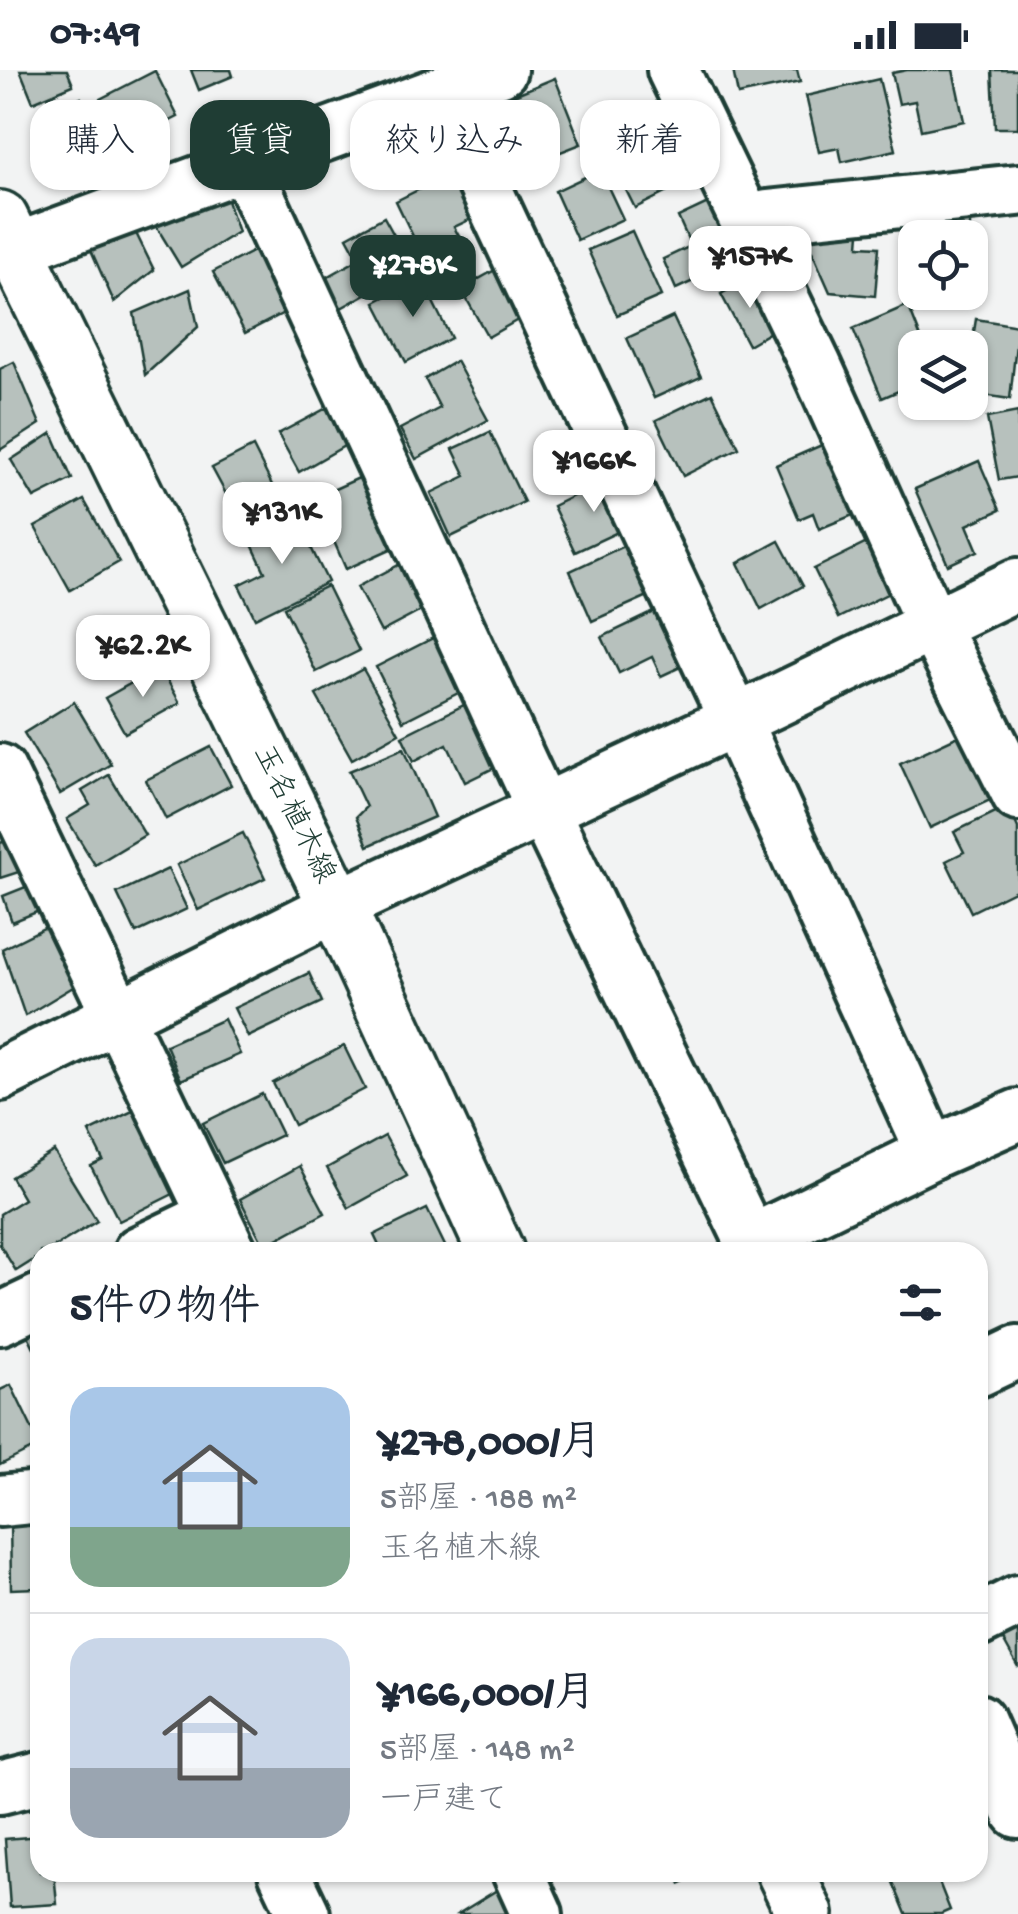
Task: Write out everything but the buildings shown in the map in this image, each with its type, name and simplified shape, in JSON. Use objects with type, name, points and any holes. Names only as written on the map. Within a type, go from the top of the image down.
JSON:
[{"type":"main road","name":"玉名植木線","points":[[4,240],[337,906],[491,1242]]},
{"type":"main road","points":[[790,1882],[805,1914]]},
{"type":"street","points":[[330,133],[501,70]]},
{"type":"street","points":[[673,70],[814,364],[932,624],[1018,796]]},
{"type":"street","points":[[441,93],[932,1152]]},
{"type":"street","points":[[4,240],[190,181]]},
{"type":"street","points":[[256,190],[543,810],[752,1242]]},
{"type":"street","points":[[746,223],[767,216],[1018,190]]},
{"type":"street","points":[[0,1075],[337,906],[1018,584]]},
{"type":"street","points":[[0,770],[223,1234],[186,1242]]},
{"type":"street","points":[[763,1242],[932,1152],[1018,1115]]},
{"type":"street","points":[[0,1319],[30,1305]]},
{"type":"street","points":[[988,1367],[1018,1352]]},
{"type":"street","points":[[0,1501],[30,1498]]},
{"type":"street","points":[[988,1615],[1018,1601]]},
{"type":"street","points":[[988,1743],[1018,1812]]},
{"type":"street","points":[[0,1788],[30,1780]]},
{"type":"street","points":[[289,1882],[304,1914]]},
{"type":"street","points":[[522,1882],[536,1914]]}]
